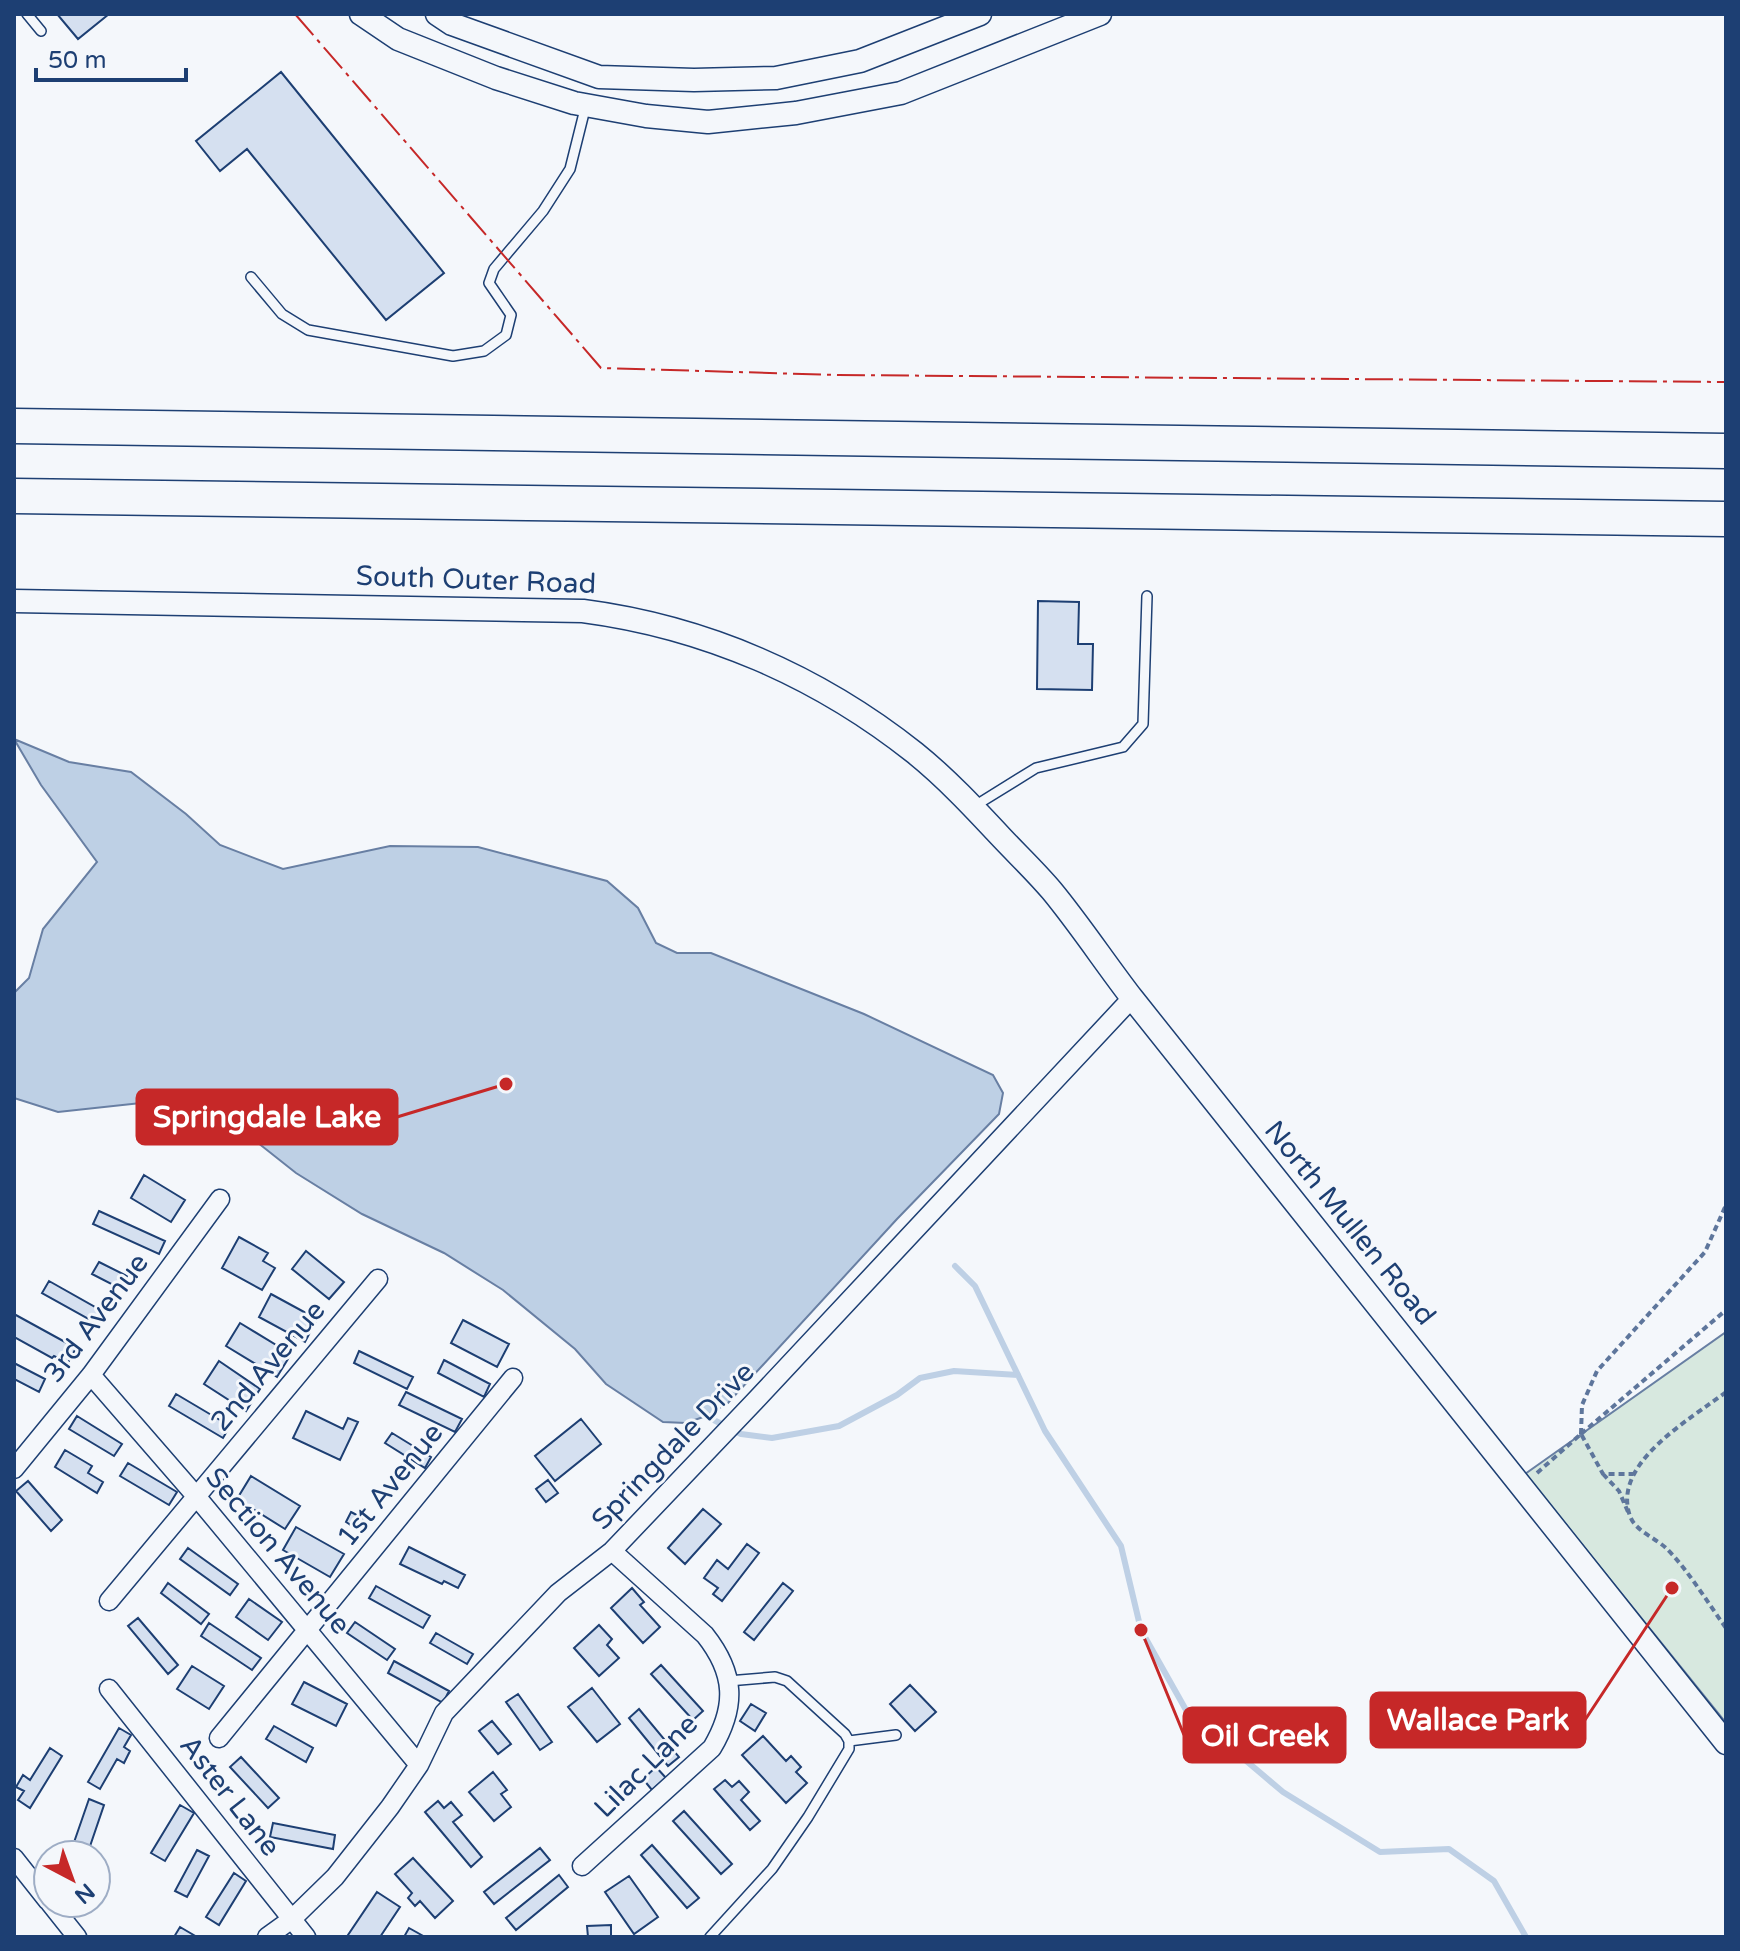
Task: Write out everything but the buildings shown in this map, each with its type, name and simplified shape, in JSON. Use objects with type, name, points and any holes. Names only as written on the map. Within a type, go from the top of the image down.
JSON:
[{"type":"highway","points":[[14,426],[1726,451]]},
{"type":"highway","points":[[14,496],[1726,519]]},
{"type":"street","points":[[361,14],[398,39],[496,78],[586,105],[646,116],[708,122],[796,113],[901,93],[1100,14]]},
{"type":"street","points":[[437,14],[452,24],[599,77],[694,80],[776,78],[860,61],[980,14]]},
{"type":"street","name":"South Outer Road","points":[[14,601],[583,611],[609,614],[719,643],[772,664],[823,690],[871,720],[941,776],[973,807]]},
{"type":"street","name":"North Mullen Road","points":[[973,807],[1051,890],[1132,998],[1522,1486]]},
{"type":"street","name":"Springdale Drive","points":[[267,1937],[292,1919],[335,1877],[419,1765],[444,1713],[558,1593],[612,1551],[1132,998]]},
{"type":"street","name":"3rd Avenue","points":[[14,1469],[91,1375],[220,1199]]},
{"type":"street","name":"2nd Avenue","points":[[109,1601],[378,1279]]},
{"type":"street","name":"Section Avenue","points":[[91,1375],[196,1496],[419,1765]]},
{"type":"street","name":"1st Avenue","points":[[219,1738],[513,1378]]},
{"type":"street","points":[[1522,1486],[1726,1743]]},
{"type":"street","name":"Lilac Lane","points":[[582,1866],[712,1748],[722,1731],[728,1711],[728,1681],[717,1652],[705,1635],[612,1551]]},
{"type":"street","name":"Aster Lane","points":[[109,1689],[306,1937]]},
{"type":"street","points":[[14,1858],[32,1881]]},
{"type":"street","points":[[63,1919],[77,1937]]},
{"type":"lane","points":[[27,14],[41,31]]},
{"type":"lane","points":[[251,277],[282,314],[308,330],[453,356],[484,351],[506,335],[511,315],[489,283],[494,269],[543,211],[570,169],[586,105]]},
{"type":"lane","points":[[973,807],[1036,768],[1123,747],[1143,724],[1147,596]]},
{"type":"lane","points":[[710,1937],[772,1869],[849,1749],[849,1741],[787,1681],[775,1677],[728,1681]]},
{"type":"lane","points":[[849,1741],[896,1735]]},
{"type":"path","points":[[1726,1205],[1705,1252],[1597,1371],[1582,1405],[1581,1434],[1603,1474],[1619,1491],[1630,1518],[1667,1549],[1726,1628]]},
{"type":"path","points":[[1522,1486],[1726,1310]]},
{"type":"path","points":[[1630,1518],[1628,1502],[1633,1474],[1647,1454],[1726,1392]]},
{"type":"path","points":[[1603,1474],[1633,1474]]},
{"type":"shaded area","points":[[1726,1332],[1726,1723],[1525,1474]]},
{"type":"water","points":[[14,739],[69,762],[131,772],[186,814],[220,845],[283,869],[390,846],[478,847],[607,881],[638,908],[656,943],[677,953],[711,953],[864,1014],[993,1075],[1003,1093],[999,1114],[897,1219],[728,1403],[686,1423],[663,1422],[606,1384],[575,1349],[503,1290],[444,1253],[362,1214],[296,1173],[214,1108],[141,1103],[58,1112],[14,1098],[14,993],[29,978],[43,929],[97,862],[41,785]]},
{"type":"waterway","points":[[955,1266],[975,1286],[1045,1431],[1121,1546],[1141,1630],[1186,1710],[1283,1792],[1380,1852],[1449,1849],[1494,1881],[1526,1937]]},
{"type":"waterway","points":[[706,1416],[741,1434],[772,1438],[839,1426],[897,1395],[920,1378],[954,1371],[1018,1375]]},
{"type":"power","points":[[295,14],[601,368],[838,375],[1726,382]]},
{"type":"place","name":"Springdale Lake","points":[[506,1084]]},
{"type":"place","name":"Wallace Park","points":[[1672,1588]]},
{"type":"place","name":"Oil Creek","points":[[1141,1630]]}]
